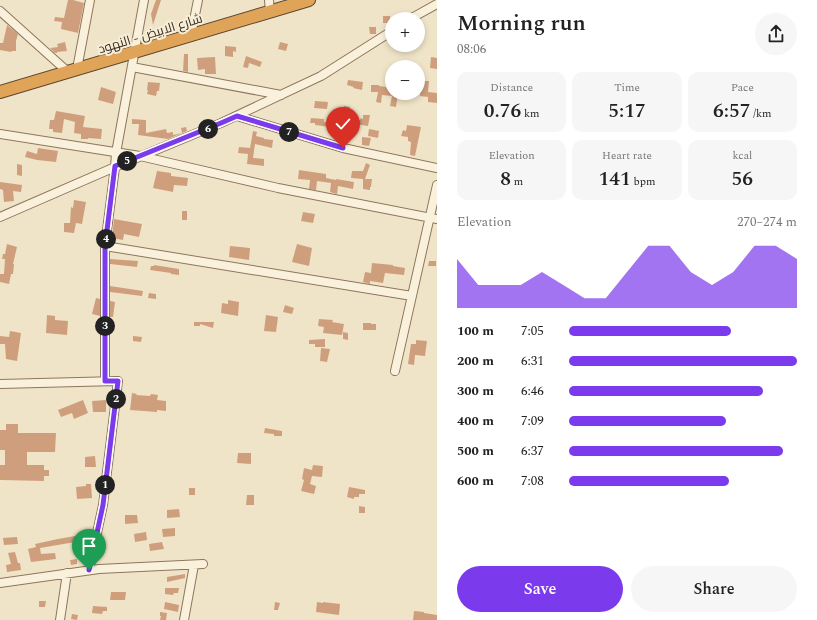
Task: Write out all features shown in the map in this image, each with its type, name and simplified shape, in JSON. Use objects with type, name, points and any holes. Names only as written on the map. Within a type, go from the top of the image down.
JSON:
[{"type":"highway","name":"شارع الابيض - النهود","points":[[4,89],[72,71],[191,35],[270,6],[309,0]]},
{"type":"street","points":[[0,11],[72,71],[90,0]]},
{"type":"street","points":[[105,381],[105,246],[116,152],[144,0]]},
{"type":"street","points":[[191,35],[198,0]]},
{"type":"street","points":[[423,12],[437,4]]},
{"type":"street","points":[[0,217],[115,166],[237,116],[321,76],[385,35]]},
{"type":"street","points":[[132,67],[281,95]]},
{"type":"street","points":[[237,116],[343,148],[437,168]]},
{"type":"street","points":[[0,134],[140,156],[278,188],[433,218]]},
{"type":"street","points":[[395,371],[412,296],[433,218],[437,185]]},
{"type":"street","points":[[105,246],[412,296]]},
{"type":"street","points":[[0,384],[118,381],[103,505],[89,570]]},
{"type":"street","points":[[0,583],[99,569],[198,565],[184,620]]},
{"type":"street","points":[[60,620],[67,574]]},
{"type":"building","points":[[68,0],[84,3],[78,33],[61,29],[62,22],[54,21],[55,17],[64,18]]},
{"type":"building","points":[[156,0],[161,0],[153,25],[151,14]]},
{"type":"building","points":[[383,16],[385,16],[385,23],[383,23]]},
{"type":"building","points":[[7,25],[18,34],[16,51],[11,52],[0,50],[0,43],[3,43]]},
{"type":"building","points":[[369,27],[376,27],[376,34],[370,34]]},
{"type":"building","points":[[65,42],[67,51],[55,53],[50,48],[58,47],[57,44]]},
{"type":"building","points":[[280,42],[288,44],[286,51],[278,49]]},
{"type":"building","points":[[225,46],[236,47],[236,52],[233,51],[233,57],[225,56]]},
{"type":"building","points":[[184,54],[188,54],[188,72],[183,71]]},
{"type":"building","points":[[246,56],[262,62],[260,67],[249,63],[248,68],[243,67]]},
{"type":"building","points":[[215,57],[216,74],[205,74],[205,69],[198,70],[197,58]]},
{"type":"building","points":[[431,57],[437,58],[437,69],[430,68]]},
{"type":"building","points":[[348,80],[363,82],[362,90],[347,85]]},
{"type":"building","points":[[425,81],[429,81],[428,92],[437,93],[437,103],[428,102],[428,97],[425,97]]},
{"type":"building","points":[[148,82],[160,83],[159,91],[157,91],[156,96],[147,94]]},
{"type":"building","points":[[371,85],[385,87],[385,95],[382,95],[381,103],[376,102],[378,92],[371,92]]},
{"type":"building","points":[[101,87],[116,92],[113,104],[98,100]]},
{"type":"building","points":[[391,100],[397,100],[396,107],[390,106]]},
{"type":"building","points":[[315,101],[328,102],[327,109],[314,108]]},
{"type":"building","points":[[344,106],[350,107],[348,118],[360,120],[361,118],[363,119],[363,115],[370,115],[368,126],[342,122],[341,131],[329,130],[330,127],[310,123],[311,118],[324,119],[324,122],[333,123],[336,113],[342,115]]},
{"type":"building","points":[[56,111],[85,116],[83,127],[102,129],[101,139],[81,139],[81,134],[74,133],[75,122],[64,119],[62,133],[53,132],[53,129],[49,129],[50,120],[54,120]]},
{"type":"building","points":[[132,119],[146,120],[146,133],[166,129],[167,133],[173,132],[173,135],[182,133],[181,128],[186,127],[187,131],[168,139],[138,135],[139,124],[132,124]]},
{"type":"building","points":[[407,125],[421,127],[415,156],[410,155],[411,142],[408,141],[408,137],[401,136],[403,130],[406,131]]},
{"type":"building","points":[[369,129],[379,131],[378,138],[368,136]]},
{"type":"building","points":[[253,131],[257,132],[256,136],[273,140],[272,148],[255,144],[253,158],[264,159],[264,166],[247,164],[248,154],[238,153],[239,147],[250,148]]},
{"type":"building","points":[[362,137],[371,138],[369,146],[362,145]]},
{"type":"building","points":[[38,148],[58,151],[56,162],[25,157],[27,151],[37,154]]},
{"type":"building","points":[[366,163],[370,165],[365,179],[372,179],[370,190],[363,189],[363,179],[351,178],[352,171],[363,171]]},
{"type":"building","points":[[17,164],[22,165],[22,176],[17,175]]},
{"type":"building","points":[[299,170],[326,174],[326,178],[354,182],[353,189],[338,186],[337,194],[330,192],[331,183],[317,181],[316,190],[309,189],[310,180],[298,179]]},
{"type":"building","points":[[157,171],[171,173],[171,176],[188,178],[187,186],[174,185],[173,192],[153,188]]},
{"type":"building","points":[[0,182],[22,185],[21,192],[13,191],[14,201],[4,202],[3,190],[0,189]]},
{"type":"building","points":[[74,200],[86,202],[82,224],[76,223],[74,233],[64,232],[64,223],[70,223],[71,207],[73,208]]},
{"type":"building","points":[[182,211],[187,211],[187,220],[182,220]]},
{"type":"building","points":[[303,212],[315,214],[313,223],[301,221]]},
{"type":"building","points":[[114,219],[142,224],[139,237],[124,234],[123,240],[112,238]]},
{"type":"building","points":[[7,244],[17,247],[13,264],[13,274],[11,274],[9,284],[0,282],[0,274],[4,274],[5,259],[2,259],[3,254],[5,254]]},
{"type":"building","points":[[297,244],[312,248],[309,266],[292,262]]},
{"type":"building","points":[[230,246],[250,248],[249,260],[229,257]]},
{"type":"building","points":[[110,259],[138,261],[137,267],[110,264]]},
{"type":"building","points":[[429,261],[436,261],[436,266],[428,266]]},
{"type":"building","points":[[372,263],[405,268],[404,275],[385,273],[383,283],[370,281],[370,284],[363,282],[365,272],[371,273]]},
{"type":"building","points":[[154,265],[179,269],[179,275],[150,270],[151,266]]},
{"type":"building","points":[[110,286],[143,291],[142,296],[110,292]]},
{"type":"building","points":[[149,293],[156,294],[156,299],[148,298]]},
{"type":"building","points":[[96,298],[100,299],[100,316],[92,314]]},
{"type":"building","points":[[228,300],[239,302],[238,316],[221,313],[222,303],[228,304]]},
{"type":"building","points":[[110,301],[115,302],[113,317],[110,317]]},
{"type":"building","points":[[285,305],[294,308],[292,314],[283,312]]},
{"type":"building","points":[[47,315],[55,316],[55,320],[68,321],[67,335],[46,333]]},
{"type":"building","points":[[266,315],[278,317],[276,332],[264,331]]},
{"type":"building","points":[[319,319],[333,320],[332,322],[344,324],[342,335],[323,333],[324,327],[318,326]]},
{"type":"building","points":[[194,322],[214,322],[213,328],[200,324],[200,326],[194,326]]},
{"type":"building","points":[[363,323],[376,324],[376,330],[363,330]]},
{"type":"building","points":[[10,331],[21,333],[17,361],[6,359],[5,344],[0,344],[0,336],[9,337]]},
{"type":"building","points":[[343,332],[348,333],[348,340],[343,339]]},
{"type":"building","points":[[133,336],[142,337],[141,342],[133,341]]},
{"type":"building","points":[[325,339],[325,347],[315,347],[315,344],[309,344],[309,340]]},
{"type":"building","points":[[416,340],[427,341],[425,356],[415,355],[414,365],[408,364],[411,344],[416,344]]},
{"type":"building","points":[[321,348],[330,349],[327,362],[320,361]]},
{"type":"building","points":[[132,393],[137,394],[136,395],[158,395],[157,400],[166,401],[166,411],[157,410],[157,412],[130,410]]},
{"type":"building","points":[[83,400],[88,413],[74,419],[72,413],[61,417],[58,410]]},
{"type":"building","points":[[106,400],[106,412],[93,412],[92,401]]},
{"type":"building","points":[[6,424],[18,424],[18,433],[56,433],[55,452],[27,452],[27,465],[44,465],[44,470],[49,470],[49,476],[44,476],[44,481],[0,480],[0,465],[5,465],[5,450],[0,450],[0,430],[6,430]]},
{"type":"building","points":[[265,428],[282,431],[282,436],[274,436],[274,434],[264,433]]},
{"type":"building","points":[[238,453],[251,453],[251,464],[237,463]]},
{"type":"building","points":[[95,456],[96,467],[85,467],[85,457]]},
{"type":"building","points":[[313,465],[323,466],[322,477],[312,476],[310,484],[316,486],[314,494],[301,491],[304,480],[302,479],[304,468],[312,470]]},
{"type":"building","points":[[86,484],[91,484],[92,498],[77,499],[76,487],[86,486]]},
{"type":"building","points":[[349,487],[365,490],[365,494],[359,494],[359,497],[354,497],[354,499],[347,497]]},
{"type":"building","points":[[189,488],[195,488],[195,495],[189,495]]},
{"type":"building","points":[[247,495],[254,495],[254,505],[246,505]]},
{"type":"building","points":[[359,506],[365,507],[365,513],[359,513]]},
{"type":"building","points":[[179,509],[180,517],[167,518],[167,510]]},
{"type":"building","points":[[125,515],[137,515],[138,523],[125,524]]},
{"type":"building","points":[[175,528],[175,536],[163,537],[162,529]]},
{"type":"building","points":[[146,532],[147,540],[135,542],[134,534]]},
{"type":"building","points":[[86,534],[87,540],[40,548],[41,554],[55,553],[56,559],[31,562],[28,549],[36,547],[35,544]]},
{"type":"building","points":[[17,537],[18,544],[4,545],[3,538]]},
{"type":"building","points":[[162,542],[164,549],[150,551],[149,544]]},
{"type":"building","points":[[15,552],[18,563],[20,563],[21,570],[7,572],[6,565],[11,564],[8,553]]},
{"type":"building","points":[[77,559],[77,564],[71,565],[70,560]]},
{"type":"building","points":[[185,574],[185,578],[167,582],[167,577]]},
{"type":"building","points":[[165,588],[179,588],[178,593],[174,593],[173,595],[165,594]]},
{"type":"building","points":[[111,592],[126,592],[125,600],[110,600]]},
{"type":"building","points":[[39,601],[46,601],[45,607],[39,607]]},
{"type":"building","points":[[165,602],[179,605],[178,612],[164,609]]},
{"type":"building","points":[[275,602],[280,603],[278,610],[274,610]]},
{"type":"building","points":[[317,602],[340,604],[339,615],[316,612]]},
{"type":"building","points":[[93,606],[107,607],[107,611],[103,611],[102,614],[92,613]]},
{"type":"building","points":[[414,611],[437,615],[437,620],[413,620]]},
{"type":"building","points":[[160,612],[167,613],[166,620],[160,620]]},
{"type":"building","points":[[72,614],[78,615],[77,620],[71,619]]},
{"type":"route","points":[[89,570],[103,505],[118,381],[105,381],[105,246],[115,166],[237,116],[343,148]]}]
